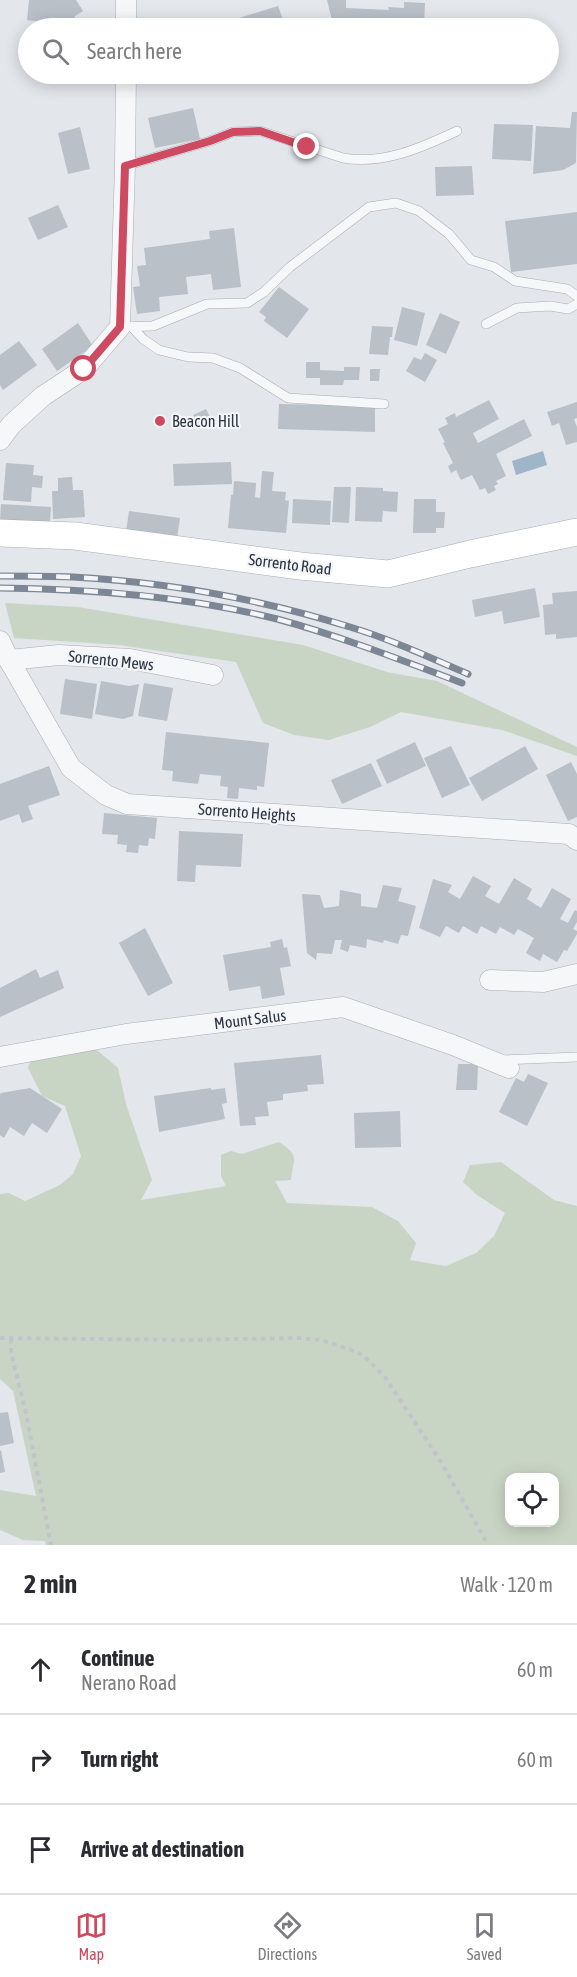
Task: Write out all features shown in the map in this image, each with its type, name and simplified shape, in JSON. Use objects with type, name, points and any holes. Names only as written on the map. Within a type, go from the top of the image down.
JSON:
[{"type":"main road","name":"Sorrento Road","points":[[0,533],[75,536],[300,566],[388,574],[577,532]]},
{"type":"street","points":[[126,0],[126,18]]},
{"type":"street","points":[[0,440],[11,425],[43,396],[84,369],[126,327],[126,84]]},
{"type":"street","name":"Sorrento Heights","points":[[0,641],[71,768],[106,795],[127,804],[569,834],[577,840]]},
{"type":"street","name":"Sorrento Mews","points":[[9,660],[59,655],[130,659],[213,675]]},
{"type":"street","points":[[490,980],[543,982],[577,974]]},
{"type":"street","name":"Mount Salus","points":[[0,1057],[126,1034],[343,1007],[453,1045],[500,1064]]},
{"type":"lane","points":[[125,166],[199,145],[233,132],[260,131],[343,158],[371,160],[416,150],[457,131]]},
{"type":"lane","points":[[126,327],[153,326],[207,304],[247,303],[264,292],[290,267],[369,207],[396,203],[419,211],[450,234],[471,260],[494,267],[515,281],[567,289],[577,296]]},
{"type":"lane","points":[[486,324],[518,308],[550,306],[568,309],[577,304]]},
{"type":"lane","points":[[126,327],[159,350],[188,357],[213,358],[240,368],[288,398],[384,404]]},
{"type":"lane","name":"Mount Salus","points":[[500,1064],[577,1057]]},
{"type":"path","points":[[0,1338],[299,1338],[321,1340],[357,1352],[385,1377],[441,1462],[488,1545]]},
{"type":"path","points":[[11,1339],[11,1353],[26,1413],[51,1545]]},
{"type":"green space","points":[[5,603],[78,607],[303,645],[387,672],[437,681],[577,747],[577,756],[502,730],[401,712],[370,727],[329,740],[294,735],[263,723],[236,662],[119,645],[14,638]]},
{"type":"green space","points":[[89,1047],[98,1051],[118,1068],[126,1104],[152,1180],[141,1200],[226,1186],[221,1176],[221,1155],[231,1151],[242,1154],[279,1142],[290,1150],[294,1157],[291,1180],[275,1181],[287,1203],[372,1207],[398,1221],[416,1243],[410,1260],[446,1266],[476,1253],[494,1236],[505,1213],[477,1195],[463,1182],[470,1165],[501,1162],[554,1200],[577,1206],[577,1545],[46,1545],[45,1541],[23,1540],[0,1530],[0,1490],[36,1496],[13,1391],[0,1379],[0,1194],[9,1193],[25,1201],[60,1185],[73,1174],[81,1156],[65,1106],[42,1096],[28,1068],[31,1058]]},
{"type":"water","points":[[543,451],[547,465],[516,475],[512,461]]},
{"type":"building","points":[[29,0],[76,0],[83,11],[75,18],[27,18]]},
{"type":"building","points":[[327,0],[346,0],[346,8],[389,10],[388,7],[404,8],[404,2],[425,3],[424,18],[332,18]]},
{"type":"building","points":[[278,6],[282,18],[239,18]]},
{"type":"building","points":[[193,108],[200,139],[155,148],[148,118]]},
{"type":"building","points":[[572,112],[577,112],[576,163],[563,170],[533,174],[536,126],[570,128]]},
{"type":"building","points":[[494,124],[533,125],[531,161],[492,159]]},
{"type":"building","points":[[80,127],[90,169],[68,174],[58,133]]},
{"type":"building","points":[[472,166],[474,195],[436,196],[435,167]]},
{"type":"building","points":[[58,205],[68,227],[38,240],[28,218]]},
{"type":"building","points":[[577,212],[577,264],[511,272],[505,221]]},
{"type":"building","points":[[234,228],[241,287],[213,290],[211,274],[186,277],[188,294],[159,297],[160,311],[137,314],[133,287],[140,286],[137,266],[146,265],[144,248],[210,239],[209,231]]},
{"type":"building","points":[[279,287],[309,309],[287,338],[264,321],[266,317],[259,312]]},
{"type":"building","points":[[402,307],[425,313],[417,346],[394,340]]},
{"type":"building","points":[[440,313],[460,322],[446,354],[426,345]]},
{"type":"building","points":[[78,323],[93,346],[57,371],[42,349]]},
{"type":"building","points":[[372,326],[393,327],[388,355],[369,354]]},
{"type":"building","points":[[19,341],[37,365],[3,390],[0,385],[0,355]]},
{"type":"building","points":[[425,353],[437,360],[425,382],[406,371],[414,357],[421,360]]},
{"type":"building","points":[[306,362],[320,362],[320,370],[344,371],[344,367],[360,367],[359,380],[344,380],[343,385],[320,385],[320,378],[306,378]]},
{"type":"building","points":[[370,369],[380,369],[379,381],[370,381]]},
{"type":"building","points":[[489,400],[499,419],[473,433],[478,443],[524,419],[532,436],[496,454],[506,476],[496,481],[498,484],[494,486],[496,490],[488,494],[485,488],[480,490],[472,475],[461,480],[456,470],[451,473],[448,466],[453,463],[438,429],[448,424],[445,418],[455,413],[456,417]]},
{"type":"building","points":[[577,402],[577,418],[574,419],[577,427],[577,442],[566,445],[559,423],[552,426],[547,412]]},
{"type":"building","points":[[279,404],[375,406],[375,432],[278,429]]},
{"type":"building","points":[[206,409],[212,421],[198,428],[193,415]]},
{"type":"building","points":[[231,462],[232,484],[174,486],[173,464]]},
{"type":"building","points":[[6,463],[34,465],[33,475],[43,476],[42,488],[32,487],[31,502],[3,500]]},
{"type":"building","points":[[262,471],[274,472],[272,491],[286,492],[285,500],[289,501],[286,533],[228,528],[234,481],[256,483],[255,497],[260,498]]},
{"type":"building","points":[[72,477],[73,490],[83,490],[85,517],[53,519],[52,491],[58,491],[58,478]]},
{"type":"building","points":[[334,487],[351,487],[349,523],[332,522]]},
{"type":"building","points":[[356,487],[383,488],[383,491],[398,492],[397,512],[383,511],[382,522],[355,521]]},
{"type":"building","points":[[293,499],[331,501],[330,525],[292,523]]},
{"type":"building","points":[[414,499],[436,499],[436,512],[445,512],[444,528],[436,528],[436,533],[413,533]]},
{"type":"building","points":[[1,504],[51,507],[50,523],[0,521]]},
{"type":"building","points":[[129,511],[180,518],[177,538],[126,532]]},
{"type":"building","points":[[535,588],[540,617],[504,624],[502,611],[475,617],[472,600]]},
{"type":"building","points":[[577,591],[577,637],[556,639],[556,634],[545,635],[543,605],[553,604],[552,593]]},
{"type":"building","points":[[65,679],[97,684],[92,719],[60,714]]},
{"type":"building","points":[[101,681],[129,686],[139,684],[133,716],[123,719],[95,714]]},
{"type":"building","points":[[144,683],[173,688],[167,721],[138,716]]},
{"type":"building","points":[[166,732],[269,743],[264,787],[257,786],[257,790],[239,788],[238,799],[227,798],[228,787],[220,786],[221,776],[200,774],[198,784],[172,781],[173,771],[162,770]]},
{"type":"building","points":[[415,742],[426,766],[387,784],[376,760]]},
{"type":"building","points":[[451,746],[470,785],[442,798],[424,758]]},
{"type":"building","points":[[525,746],[538,769],[482,801],[469,778]]},
{"type":"building","points":[[571,762],[577,774],[577,817],[568,821],[546,775]]},
{"type":"building","points":[[371,763],[382,786],[342,804],[331,780]]},
{"type":"building","points":[[49,766],[60,795],[28,806],[33,819],[22,823],[19,814],[0,821],[0,784]]},
{"type":"building","points":[[104,813],[157,818],[155,839],[149,838],[148,846],[139,845],[138,853],[126,852],[127,845],[117,844],[118,835],[102,834]]},
{"type":"building","points":[[179,831],[243,834],[241,867],[196,865],[195,882],[177,881]]},
{"type":"building","points":[[473,876],[491,886],[485,896],[499,904],[514,878],[532,889],[527,899],[541,908],[552,888],[571,899],[560,919],[568,923],[575,910],[577,911],[577,922],[573,929],[577,931],[577,934],[567,951],[564,950],[557,962],[543,954],[540,961],[526,953],[534,938],[518,929],[514,935],[500,927],[496,934],[481,926],[477,934],[463,926],[459,933],[446,926],[440,937],[419,928],[433,879],[452,885],[448,892],[460,899]]},
{"type":"building","points":[[383,885],[402,888],[398,901],[416,906],[408,936],[401,935],[398,944],[367,939],[366,948],[350,945],[348,952],[340,949],[342,940],[335,940],[332,954],[317,953],[316,960],[307,953],[302,894],[320,895],[324,908],[339,906],[340,890],[361,894],[361,906],[377,908]]},
{"type":"building","points":[[145,928],[173,983],[148,996],[119,943]]},
{"type":"building","points":[[282,939],[284,948],[287,947],[291,966],[280,968],[285,995],[262,999],[260,986],[229,991],[223,955],[271,947],[270,942]]},
{"type":"building","points":[[36,969],[40,978],[58,970],[64,988],[0,1017],[0,988]]},
{"type":"building","points":[[321,1055],[324,1084],[307,1085],[308,1091],[283,1094],[283,1100],[267,1102],[269,1116],[255,1117],[256,1125],[240,1126],[234,1063]]},
{"type":"building","points":[[458,1064],[478,1064],[477,1090],[456,1090]]},
{"type":"building","points":[[528,1074],[548,1083],[527,1126],[499,1112],[516,1078],[524,1082]]},
{"type":"building","points":[[30,1088],[62,1109],[47,1133],[32,1123],[24,1136],[10,1127],[4,1138],[0,1135],[0,1094]]},
{"type":"building","points":[[211,1088],[211,1090],[225,1088],[227,1103],[222,1104],[225,1119],[159,1132],[154,1096]]},
{"type":"building","points":[[400,1111],[401,1147],[355,1148],[354,1113]]},
{"type":"building","points":[[8,1412],[14,1443],[0,1446],[0,1413]]},
{"type":"building","points":[[0,1451],[5,1472],[0,1473]]},
{"type":"railway","points":[[0,576],[108,579],[213,593],[247,600],[365,632],[468,674]]},
{"type":"railway","points":[[0,588],[139,595],[243,611],[324,633],[462,683]]},
{"type":"place","name":"Beacon Hill","points":[[160,421]]},
{"type":"route","points":[[84,369],[120,327],[125,166],[233,132],[260,131],[307,147]]}]
